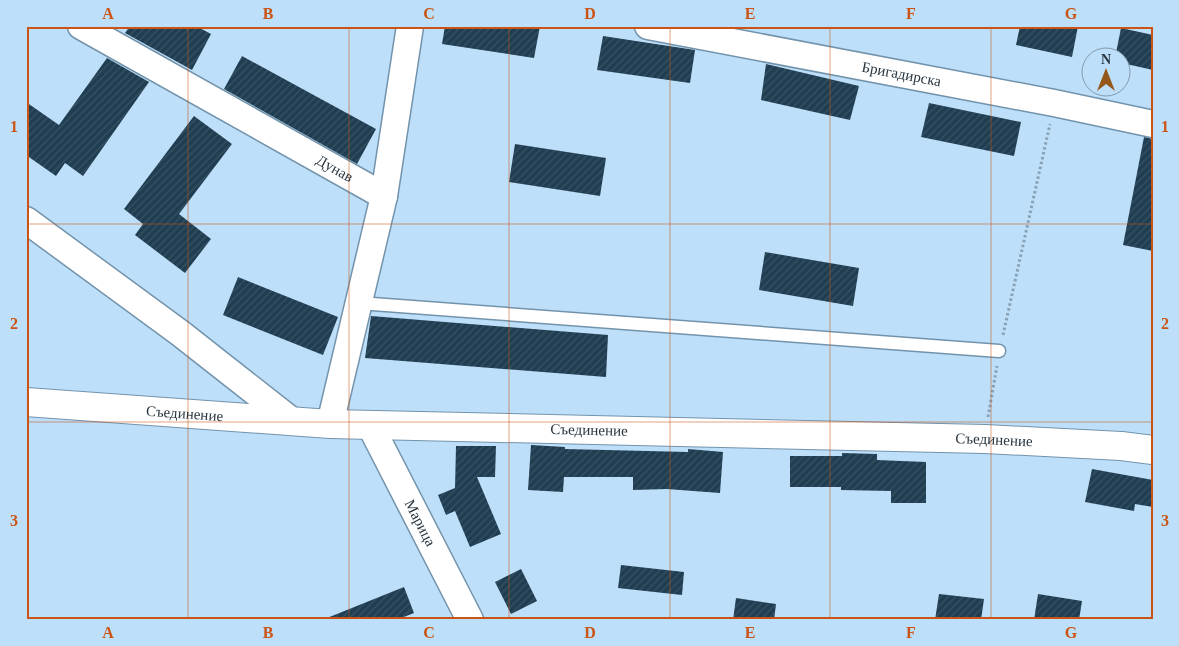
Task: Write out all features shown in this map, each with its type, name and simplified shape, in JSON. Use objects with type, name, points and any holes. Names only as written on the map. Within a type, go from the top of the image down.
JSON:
[{"type":"street","name":"Дунав","points":[[81,26],[384,196]]},
{"type":"street","points":[[330,424],[384,196],[410,26]]},
{"type":"street","name":"Бригадирска","points":[[648,26],[695,30],[1153,124]]},
{"type":"street","points":[[26,220],[180,333],[292,421]]},
{"type":"street","name":"Съединение","points":[[26,402],[330,424],[984,440],[1121,446],[1153,450]]},
{"type":"street","name":"Марица","points":[[370,425],[470,620]]},
{"type":"lane","points":[[358,304],[999,352]]},
{"type":"path","points":[[984,440],[999,352],[1054,103]]},
{"type":"building","points":[[130,26],[196,26],[211,34],[192,70],[125,33]]},
{"type":"building","points":[[445,26],[540,26],[534,58],[442,44]]},
{"type":"building","points":[[1020,26],[1078,26],[1072,57],[1016,45]]},
{"type":"building","points":[[1121,28],[1153,35],[1153,70],[1132,65],[1132,48],[1117,48]]},
{"type":"building","points":[[603,36],[695,50],[690,83],[597,70]]},
{"type":"building","points":[[242,56],[376,129],[357,164],[224,89]]},
{"type":"building","points":[[107,58],[149,82],[83,176],[65,163],[56,176],[26,155],[26,102],[59,125]]},
{"type":"building","points":[[766,64],[859,86],[850,120],[761,100]]},
{"type":"building","points":[[929,103],[1021,122],[1014,156],[921,137]]},
{"type":"building","points":[[194,116],[232,144],[179,214],[211,239],[185,273],[135,235],[143,224],[124,209]]},
{"type":"building","points":[[1144,137],[1153,139],[1153,251],[1123,245]]},
{"type":"building","points":[[515,144],[606,158],[600,196],[509,182]]},
{"type":"building","points":[[765,252],[859,268],[853,306],[759,290]]},
{"type":"building","points":[[238,277],[338,317],[323,355],[223,315]]},
{"type":"building","points":[[371,316],[608,335],[606,377],[365,358]]},
{"type":"building","points":[[531,445],[565,447],[565,449],[688,452],[688,449],[723,452],[720,493],[667,489],[633,490],[633,477],[564,477],[563,492],[528,490]]},
{"type":"building","points":[[456,446],[496,446],[495,477],[477,477],[501,534],[470,547],[455,511],[446,515],[438,495],[455,488]]},
{"type":"building","points":[[842,453],[877,454],[877,460],[926,462],[926,503],[891,503],[891,491],[841,490],[841,487],[790,487],[790,456],[842,456]]},
{"type":"building","points":[[1092,469],[1153,480],[1153,507],[1135,504],[1134,511],[1085,502]]},
{"type":"building","points":[[621,565],[684,572],[682,595],[618,588]]},
{"type":"building","points":[[521,569],[537,601],[511,614],[495,582]]},
{"type":"building","points":[[404,587],[414,613],[396,620],[322,620]]},
{"type":"building","points":[[939,594],[984,599],[981,620],[935,620]]},
{"type":"building","points":[[1038,594],[1082,601],[1079,620],[1034,620]]},
{"type":"building","points":[[736,598],[776,604],[774,620],[733,620]]}]
